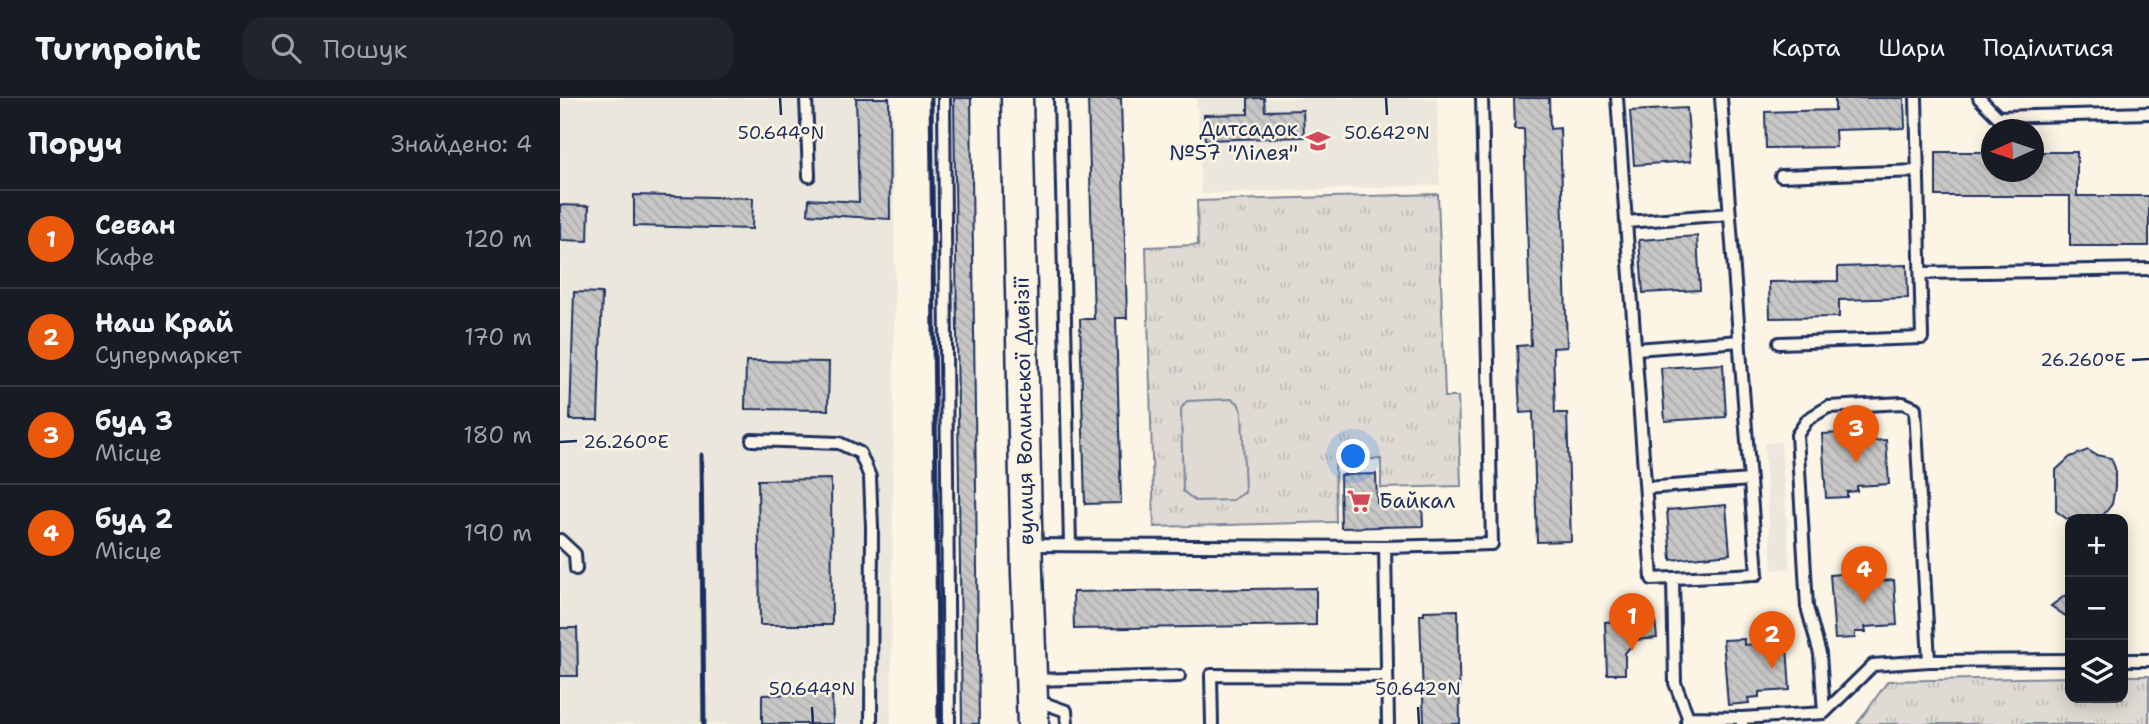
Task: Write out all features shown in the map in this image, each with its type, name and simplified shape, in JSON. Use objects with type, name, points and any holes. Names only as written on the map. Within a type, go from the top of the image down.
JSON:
[{"type":"street","name":"вулиця Волинської Дивізії","points":[[1017,98],[1032,701]]},
{"type":"lane","points":[[806,98],[809,176]]},
{"type":"lane","points":[[944,98],[949,724]]},
{"type":"lane","points":[[1060,98],[1070,545]]},
{"type":"lane","points":[[1027,545],[1385,547],[1492,544],[1482,98]]},
{"type":"lane","points":[[1617,98],[1652,579],[1757,574],[1721,98]]},
{"type":"lane","points":[[1779,343],[1922,338],[1916,98]]},
{"type":"lane","points":[[1979,98],[1998,117],[2149,113]]},
{"type":"lane","points":[[1781,176],[1918,171]]},
{"type":"lane","points":[[1626,222],[1730,214]]},
{"type":"lane","points":[[1921,272],[2149,268]]},
{"type":"lane","points":[[1636,349],[1740,341]]},
{"type":"lane","points":[[1825,713],[1820,654],[1807,607],[1797,435],[1808,419],[1828,407],[1903,403],[1915,408],[1929,661]]},
{"type":"lane","points":[[752,440],[839,443],[860,453],[870,477],[871,724]]},
{"type":"lane","points":[[1646,488],[1750,480]]},
{"type":"lane","points":[[560,540],[575,554],[576,569]]},
{"type":"lane","points":[[1385,547],[1388,724]]},
{"type":"lane","points":[[1673,579],[1675,683],[1687,720],[1742,721],[1825,713],[1873,664],[2065,660]]},
{"type":"lane","points":[[2128,660],[2149,660]]},
{"type":"lane","points":[[1212,724],[1211,675],[1387,676]]},
{"type":"lane","points":[[1032,701],[1179,676]]},
{"type":"lane","points":[[1032,701],[1066,711],[1066,724]]},
{"type":"shaded area","points":[[560,98],[892,98],[895,257],[891,724],[560,724]]},
{"type":"shaded area","name":"Дитсадок №57 \"Лілея\"","points":[[1197,98],[1437,98],[1440,185],[1201,194]]},
{"type":"shaded area","points":[[1781,442],[1790,569],[1772,570],[1764,443]]},
{"type":"green space","points":[[1438,194],[1445,397],[1458,397],[1461,486],[1381,488],[1381,459],[1335,460],[1336,522],[1154,527],[1146,247],[1198,245],[1197,201]]},
{"type":"green space","points":[[1232,399],[1238,403],[1242,412],[1245,492],[1233,500],[1195,501],[1183,491],[1181,409],[1187,401]]},
{"type":"green space","points":[[2128,676],[2149,676],[2149,724],[1857,724],[1888,681],[2065,677],[2065,703],[2128,703]]},
{"type":"building","points":[[856,98],[889,98],[890,219],[808,214],[809,199],[859,202]]},
{"type":"building","points":[[954,98],[971,98],[979,724],[962,724]]},
{"type":"building","points":[[1088,98],[1121,98],[1127,318],[1116,318],[1121,503],[1085,504],[1080,319],[1094,319]]},
{"type":"building","points":[[1248,98],[1264,98],[1265,111],[1303,110],[1304,137],[1205,140],[1204,115],[1248,114]]},
{"type":"building","points":[[1514,98],[1549,98],[1550,129],[1560,128],[1567,347],[1553,348],[1555,413],[1567,413],[1571,541],[1537,542],[1533,412],[1520,413],[1517,346],[1531,345],[1524,129],[1515,129]]},
{"type":"building","points":[[1835,98],[1904,98],[1905,128],[1835,130],[1836,147],[1766,148],[1765,112],[1835,110]]},
{"type":"building","points":[[1687,108],[1691,161],[1634,165],[1630,111]]},
{"type":"building","points":[[1936,152],[1981,152],[1981,182],[2044,182],[2044,152],[2077,152],[2077,196],[2149,196],[2149,246],[2070,246],[2070,196],[1936,196]]},
{"type":"building","points":[[634,195],[753,198],[752,229],[634,226]]},
{"type":"building","points":[[560,205],[589,206],[588,241],[560,240]]},
{"type":"building","points":[[1697,236],[1700,290],[1643,293],[1639,240]]},
{"type":"building","points":[[1907,265],[1908,298],[1839,300],[1839,317],[1770,318],[1769,282],[1838,281],[1838,267]]},
{"type":"building","points":[[574,292],[602,293],[598,420],[570,420]]},
{"type":"building","points":[[746,361],[829,362],[828,410],[745,409]]},
{"type":"building","points":[[1723,364],[1726,417],[1665,421],[1661,368]]},
{"type":"building","points":[[1843,433],[1843,439],[1854,438],[1854,442],[1886,440],[1889,484],[1857,486],[1857,491],[1847,492],[1847,497],[1826,498],[1822,434]]},
{"type":"building","points":[[2088,450],[2111,458],[2115,468],[2115,487],[2112,504],[2104,514],[2065,514],[2065,518],[2056,511],[2056,470],[2070,457]]},
{"type":"building","name":"Байкал","points":[[1376,474],[1377,503],[1422,501],[1423,526],[1341,528],[1340,475]]},
{"type":"building","points":[[831,479],[832,625],[760,625],[758,480]]},
{"type":"building","points":[[1726,505],[1730,554],[1671,560],[1667,510]]},
{"type":"building","points":[[1851,573],[1851,580],[1862,579],[1863,582],[1894,580],[1897,625],[1865,627],[1866,632],[1855,632],[1855,638],[1835,639],[1830,575]]},
{"type":"building","points":[[1316,588],[1316,625],[1074,629],[1073,592]]},
{"type":"building","points":[[2065,596],[2065,616],[2051,606]]},
{"type":"building","points":[[1458,610],[1460,724],[1424,724],[1420,615],[1424,615],[1424,611]]},
{"type":"building","points":[[1655,619],[1657,638],[1636,640],[1625,653],[1625,674],[1607,674],[1605,622]]},
{"type":"building","points":[[560,628],[577,628],[578,676],[560,676]]},
{"type":"building","points":[[1744,639],[1744,645],[1755,644],[1756,648],[1787,646],[1790,690],[1759,692],[1759,697],[1748,698],[1749,703],[1728,705],[1723,640]]},
{"type":"building","points":[[832,693],[833,724],[762,724],[762,695]]},
{"type":"railway","points":[[931,98],[939,724]]},
{"type":"railway","points":[[701,455],[704,724]]},
{"type":"place","name":"Дитсадок №57 \"Лілея\"","points":[[1318,141]]},
{"type":"place","name":"буд 3","points":[[1856,463]]},
{"type":"place","name":"Байкал","points":[[1359,501]]},
{"type":"place","name":"буд 2","points":[[1864,604]]},
{"type":"place","name":"Севан","points":[[1632,651]]},
{"type":"place","name":"Наш Край","points":[[1772,669]]}]
